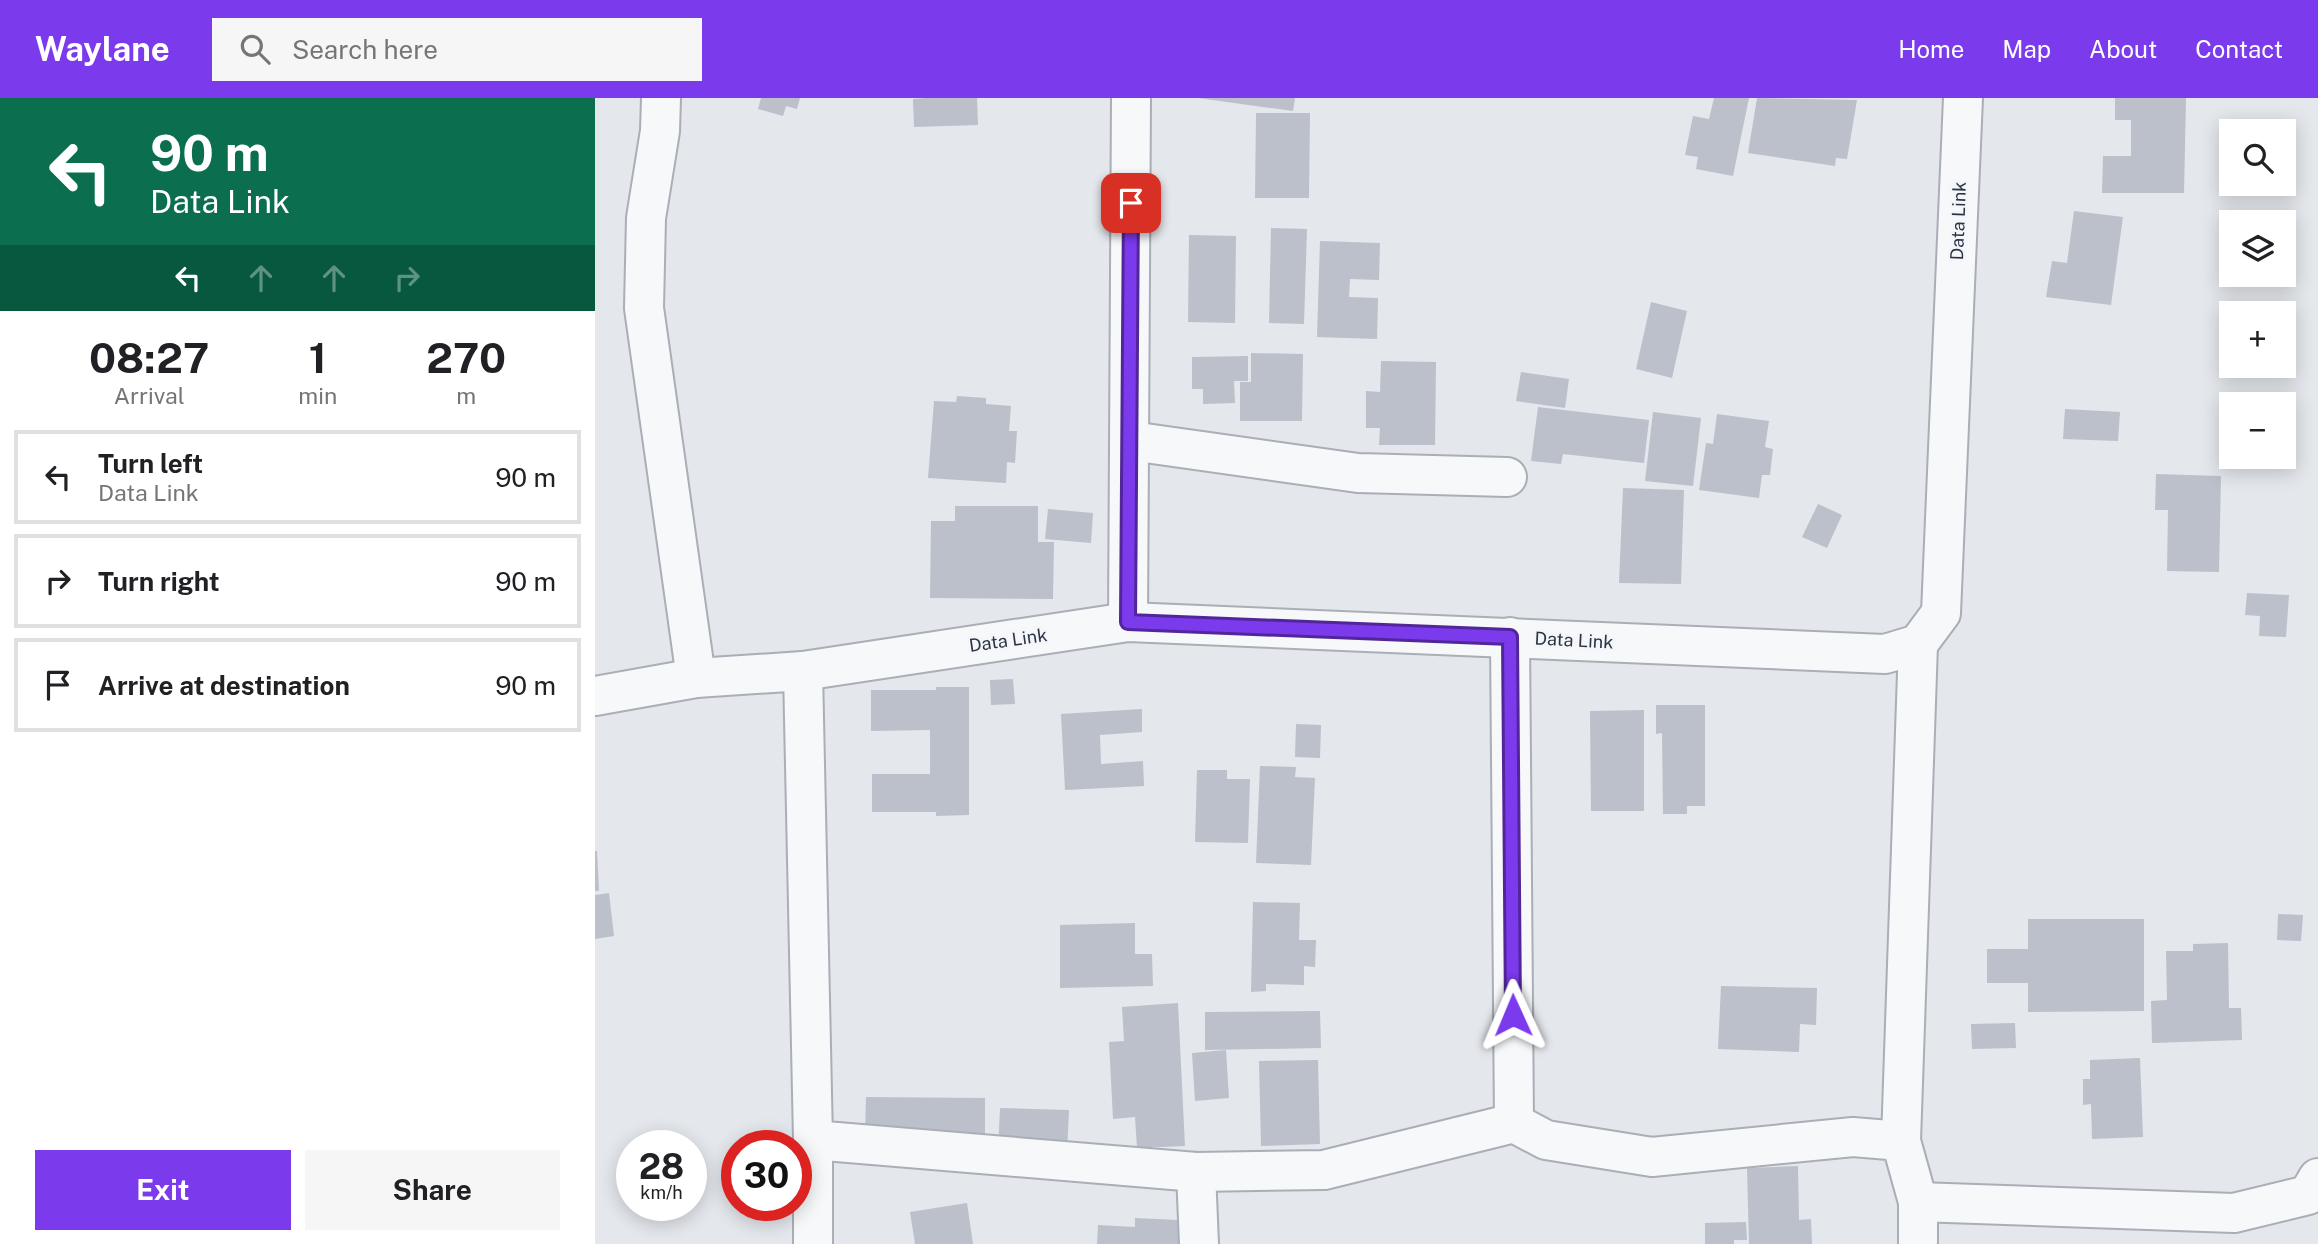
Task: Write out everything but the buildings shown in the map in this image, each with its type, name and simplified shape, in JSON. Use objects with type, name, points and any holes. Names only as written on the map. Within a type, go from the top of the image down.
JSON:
[{"type":"street","points":[[661,98],[660,131],[646,218],[644,308],[696,678]]},
{"type":"street","points":[[1128,622],[1131,98]]},
{"type":"street","name":"Data Link","points":[[595,696],[696,678],[803,671],[1128,622],[1885,654],[1918,644],[1941,613],[1963,98]]},
{"type":"street","points":[[1131,440],[1358,473],[1507,477]]},
{"type":"street","points":[[1510,637],[1514,1123]]},
{"type":"street","points":[[1918,644],[1901,1141],[1918,1202],[1918,1244]]},
{"type":"street","points":[[803,671],[813,1244]]},
{"type":"street","points":[[813,1140],[1196,1172],[1324,1170],[1514,1123],[1546,1140],[1652,1157],[1853,1137],[1901,1141]]},
{"type":"street","points":[[1196,1172],[1199,1244]]},
{"type":"street","points":[[1918,1202],[2234,1213],[2308,1195],[2318,1178]]},
{"type":"route","points":[[1131,203],[1128,622],[1510,637],[1513,1015]]}]
